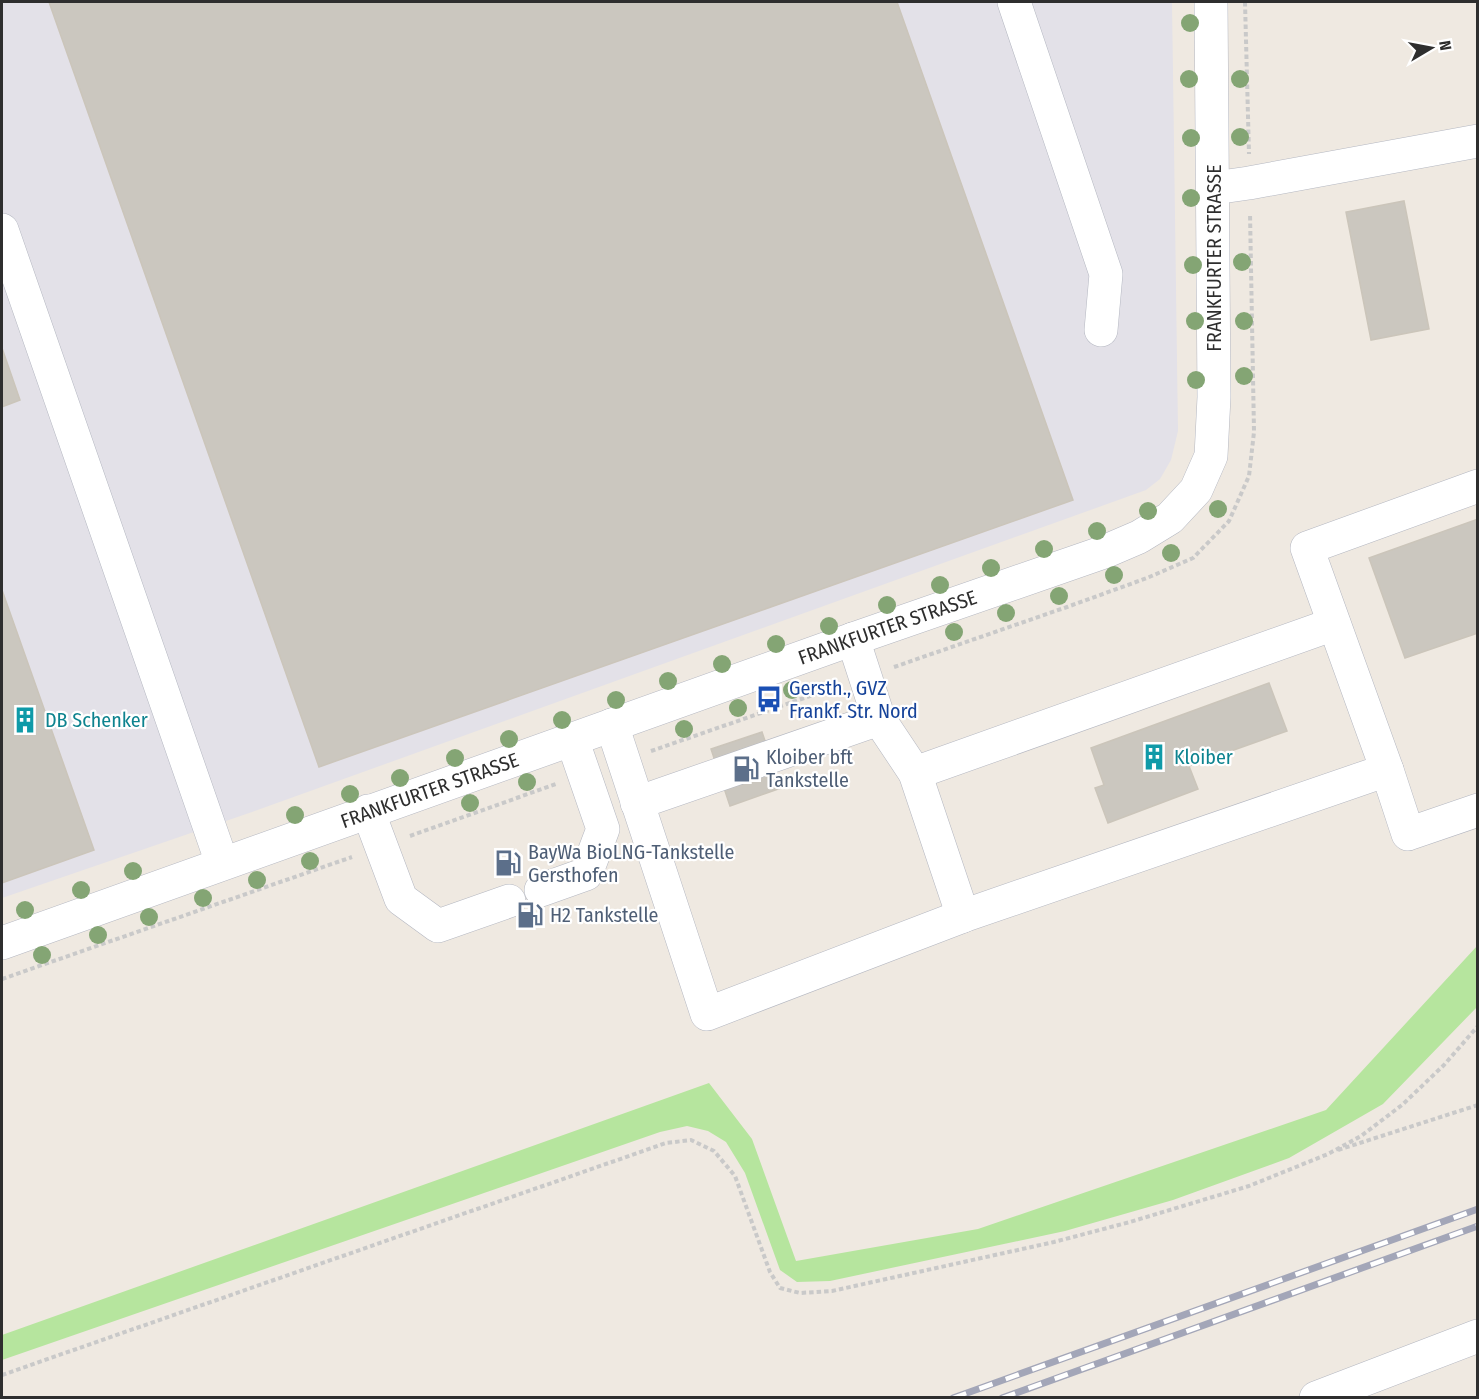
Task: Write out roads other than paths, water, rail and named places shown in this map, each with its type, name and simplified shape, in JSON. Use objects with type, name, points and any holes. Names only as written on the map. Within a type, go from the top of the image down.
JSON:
[{"type":"street","points":[[1014,2],[1106,274],[1101,330]]},
{"type":"street","name":"FRANKFURTER STRASSE","points":[[2,943],[853,639],[1104,552],[1139,537],[1170,518],[1196,490],[1211,456],[1214,397],[1212,2]]},
{"type":"street","points":[[1214,188],[1478,141]]},
{"type":"street","points":[[2,230],[222,863]]},
{"type":"street","points":[[1478,486],[1307,548],[1408,834],[1478,810]]},
{"type":"street","points":[[915,773],[1334,624]]},
{"type":"street","points":[[853,639],[879,719],[915,773],[963,916]]},
{"type":"street","points":[[637,803],[879,719]]},
{"type":"street","points":[[612,725],[707,1014],[963,916],[1387,770]]},
{"type":"street","points":[[541,890],[586,874],[603,829],[572,739]]},
{"type":"street","points":[[368,812],[401,899],[438,927],[510,901]]},
{"type":"street","points":[[1316,1398],[1478,1336]]},
{"type":"railway","points":[[953,1398],[1478,1209]]},
{"type":"railway","points":[[1002,1398],[1478,1226]]},
{"type":"place","name":"Gersth., GVZ Frankf. Str. Nord","points":[[769,699]]},
{"type":"place","name":"DB Schenker","points":[[25,720]]},
{"type":"place","name":"Kloiber","points":[[1154,757]]},
{"type":"place","name":"Kloiber bft Tankstelle","points":[[746,769]]},
{"type":"place","name":"BayWa BioLNG-Tankstelle Gersthofen","points":[[508,863]]},
{"type":"place","name":"H2 Tankstelle","points":[[530,915]]}]
